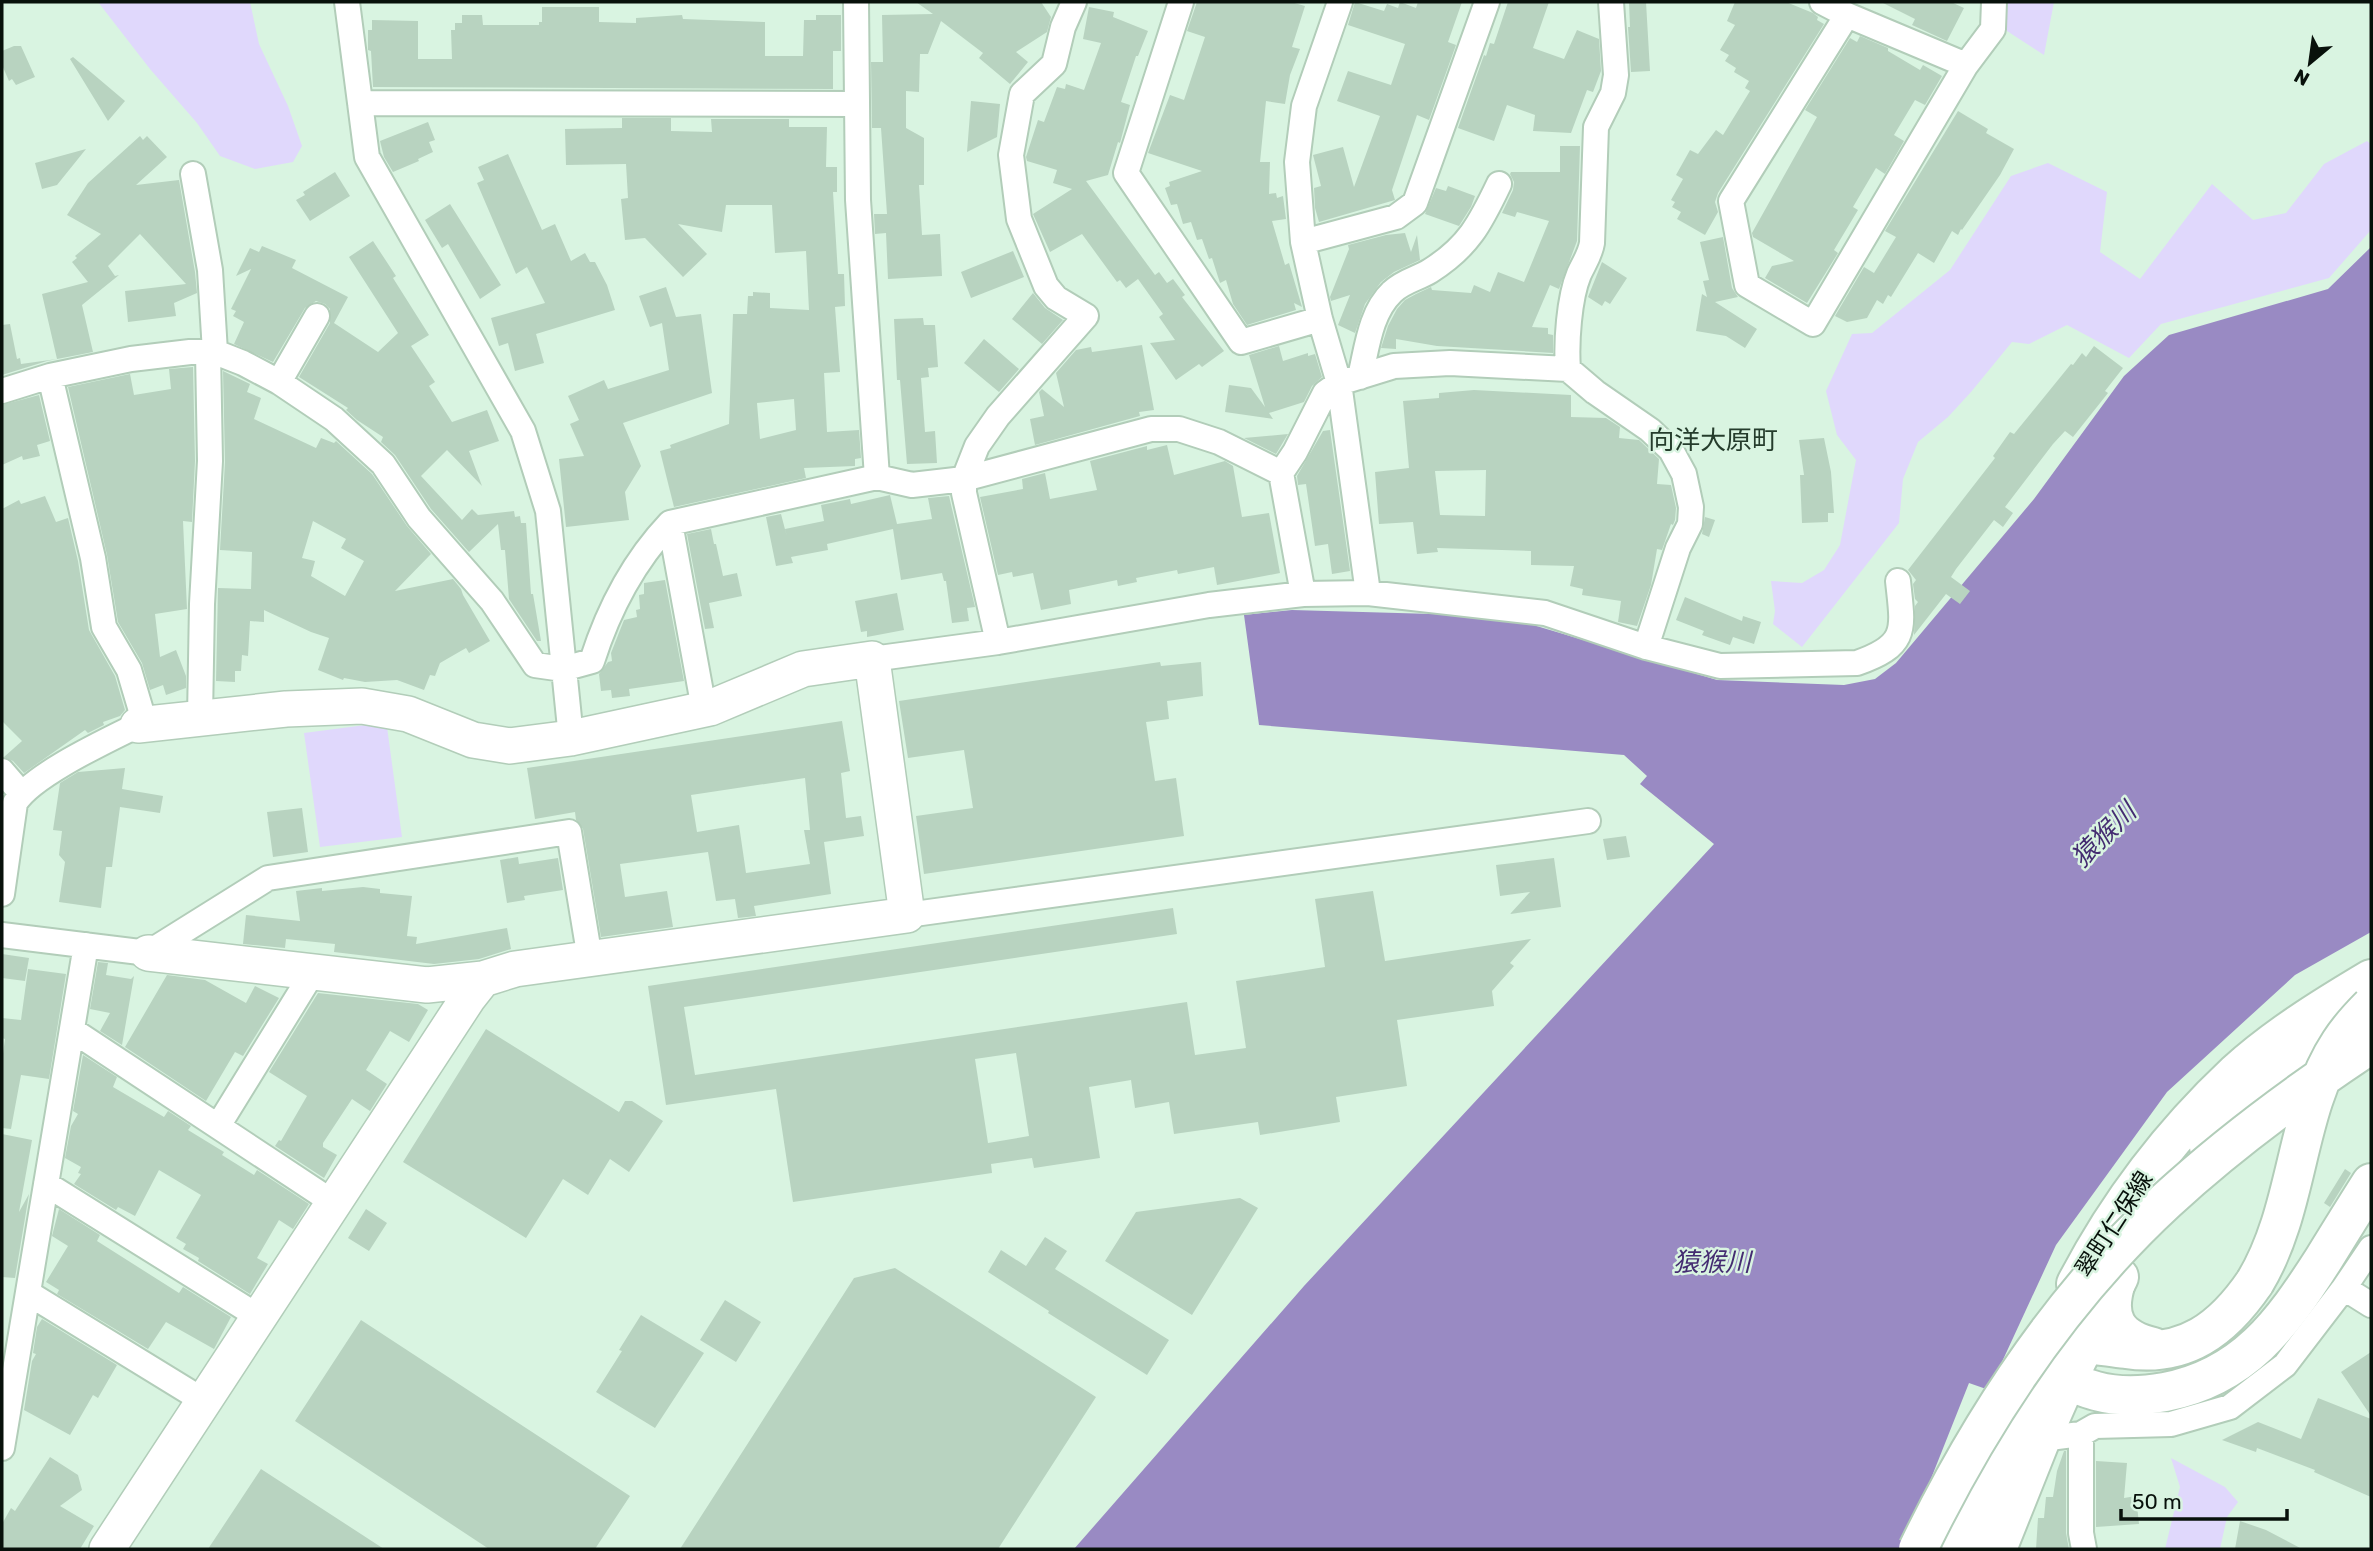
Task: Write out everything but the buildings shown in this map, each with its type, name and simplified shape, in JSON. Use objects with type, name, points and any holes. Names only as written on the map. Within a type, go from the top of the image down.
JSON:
[{"type":"main road","name":"翠町仁保線","points":[[1997,1549],[2041,1439],[2059,1317],[2108,1228],[2167,1146],[2200,1108],[2238,1072],[2324,1007],[2371,979]]},
{"type":"main road","points":[[2371,1006],[2339,1044],[2327,1067],[2306,1127],[2278,1235],[2267,1262],[2241,1304],[2222,1323],[2200,1338],[2176,1348],[2151,1351],[2085,1343],[2066,1346],[2052,1353],[2052,1374],[2096,1392],[2126,1395],[2154,1394],[2187,1388],[2218,1375],[2246,1357],[2272,1332],[2296,1302],[2371,1182]]},
{"type":"main road","name":"翠町仁保線","points":[[2085,1343],[2116,1282],[2168,1197],[2226,1128],[2298,1065],[2371,1038]]},
{"type":"main road","points":[[1917,1549],[1952,1482],[2018,1375],[2108,1261],[2165,1202],[2226,1149],[2371,1038]]},
{"type":"main road","points":[[2116,1282],[2111,1299],[2111,1313],[2122,1331],[2143,1344],[2176,1348]]},
{"type":"main road","name":"翠町仁保線","points":[[1962,1549],[2052,1374]]},
{"type":"street","points":[[346,2],[367,157],[523,432],[548,510],[571,738]]},
{"type":"street","points":[[856,2],[858,200],[877,477]]},
{"type":"street","points":[[998,642],[964,493],[964,480],[977,446],[998,416],[1086,316],[1056,298],[1046,286],[1019,219],[1011,155],[1022,94],[1054,64],[1063,27],[1074,2]]},
{"type":"street","points":[[1181,2],[1126,173],[1241,342],[1320,318]]},
{"type":"street","points":[[1340,2],[1304,106],[1297,162],[1303,242],[1320,318],[1350,380],[1367,593]]},
{"type":"street","points":[[1303,242],[1396,217],[1415,203],[1487,2]]},
{"type":"street","points":[[1568,369],[1566,349],[1569,319],[1579,275],[1589,258],[1592,243],[1596,127],[1613,93],[1616,75],[1611,2]]},
{"type":"street","points":[[1822,2],[1966,65]]},
{"type":"street","points":[[1847,15],[1731,201],[1747,285],[1813,324],[1966,65],[1993,29],[1994,2]]},
{"type":"street","points":[[360,103],[857,104]]},
{"type":"street","points":[[193,174],[210,270],[210,461],[202,604],[200,717]]},
{"type":"street","points":[[1350,380],[1381,306],[1392,292],[1405,282],[1426,274],[1466,243],[1485,214],[1499,184]]},
{"type":"street","points":[[279,382],[317,316]]},
{"type":"street","points":[[2,391],[50,376],[131,359],[190,352],[211,352],[279,382],[334,419],[383,464],[419,518],[492,601],[535,665],[563,669],[592,661],[603,626],[623,590],[656,538],[670,523],[877,477],[912,485],[964,480],[1151,429],[1179,429],[1219,442],[1281,473]]},
{"type":"street","points":[[1303,594],[1281,473],[1295,452],[1325,393],[1350,380],[1394,366],[1450,363],[1568,369],[1595,392],[1650,430],[1671,450],[1684,474],[1691,507],[1690,524],[1678,548],[1646,647]]},
{"type":"street","points":[[50,376],[93,558],[104,627],[129,670],[142,724]]},
{"type":"street","points":[[670,523],[704,709]]},
{"type":"street","points":[[13,800],[77,756],[142,724],[286,709],[362,706],[408,714],[473,740],[510,746],[571,738],[704,709],[803,669],[998,642],[1209,605],[1303,594],[1367,593],[1545,612],[1646,647],[1720,666],[1857,663],[1877,656],[1895,643],[1903,623],[1898,581]]},
{"type":"street","points":[[872,659],[907,915]]},
{"type":"street","points":[[2,771],[13,800],[2,894]]},
{"type":"street","points":[[2,935],[427,985],[483,979],[515,970],[590,959],[1588,821]]},
{"type":"street","points":[[148,953],[268,878],[569,832],[590,959]]},
{"type":"street","points":[[2,1448],[86,945]]},
{"type":"street","points":[[218,1126],[313,972]]},
{"type":"street","points":[[107,1549],[483,979]]},
{"type":"street","points":[[72,1030],[334,1203]]},
{"type":"street","points":[[46,1184],[259,1317]]},
{"type":"street","points":[[2041,1439],[2081,1434],[2095,1426],[2171,1424],[2230,1407],[2285,1365],[2371,1248]]},
{"type":"street","points":[[2344,1288],[2371,1305]]},
{"type":"street","points":[[28,1293],[204,1401]]},
{"type":"street","points":[[2081,1434],[2081,1533],[2084,1549]]},
{"type":"shaded area","points":[[98,2],[250,2],[259,44],[288,106],[302,146],[293,162],[255,169],[220,156],[197,123],[150,69]]},
{"type":"shaded area","points":[[2007,2],[2054,2],[2044,55],[2007,31]]},
{"type":"shaded area","points":[[2367,141],[2371,144],[2371,230],[2329,278],[2161,324],[2129,358],[2067,325],[2029,344],[2012,342],[1948,417],[1918,442],[1903,479],[1899,523],[1802,647],[1773,624],[1775,611],[1771,581],[1802,583],[1824,570],[1840,545],[1856,460],[1837,435],[1826,391],[1852,334],[1872,333],[1950,270],[2011,176],[2048,163],[2107,192],[2100,252],[2140,279],[2212,184],[2253,220],[2286,213],[2324,164]]},
{"type":"shaded area","points":[[373,724],[387,727],[402,837],[320,847],[304,733]]},
{"type":"shaded area","points":[[2171,1458],[2225,1487],[2238,1502],[2227,1517],[2220,1549],[2165,1549],[2180,1487]]},
{"type":"water","name":"猿猴川","points":[[2371,247],[2371,932],[2295,975],[2167,1092],[2056,1245],[1989,1390],[1969,1383],[1903,1549],[1074,1549],[1304,1286],[1714,844],[1640,784],[1647,776],[1624,755],[1259,725],[1244,615],[1292,610],[1503,616],[1717,680],[1844,685],[1875,679],[1896,663],[2034,499],[2124,376],[2169,335],[2328,289]]},
{"type":"district","name":"向洋大原町","points":[[1713,440]]}]
